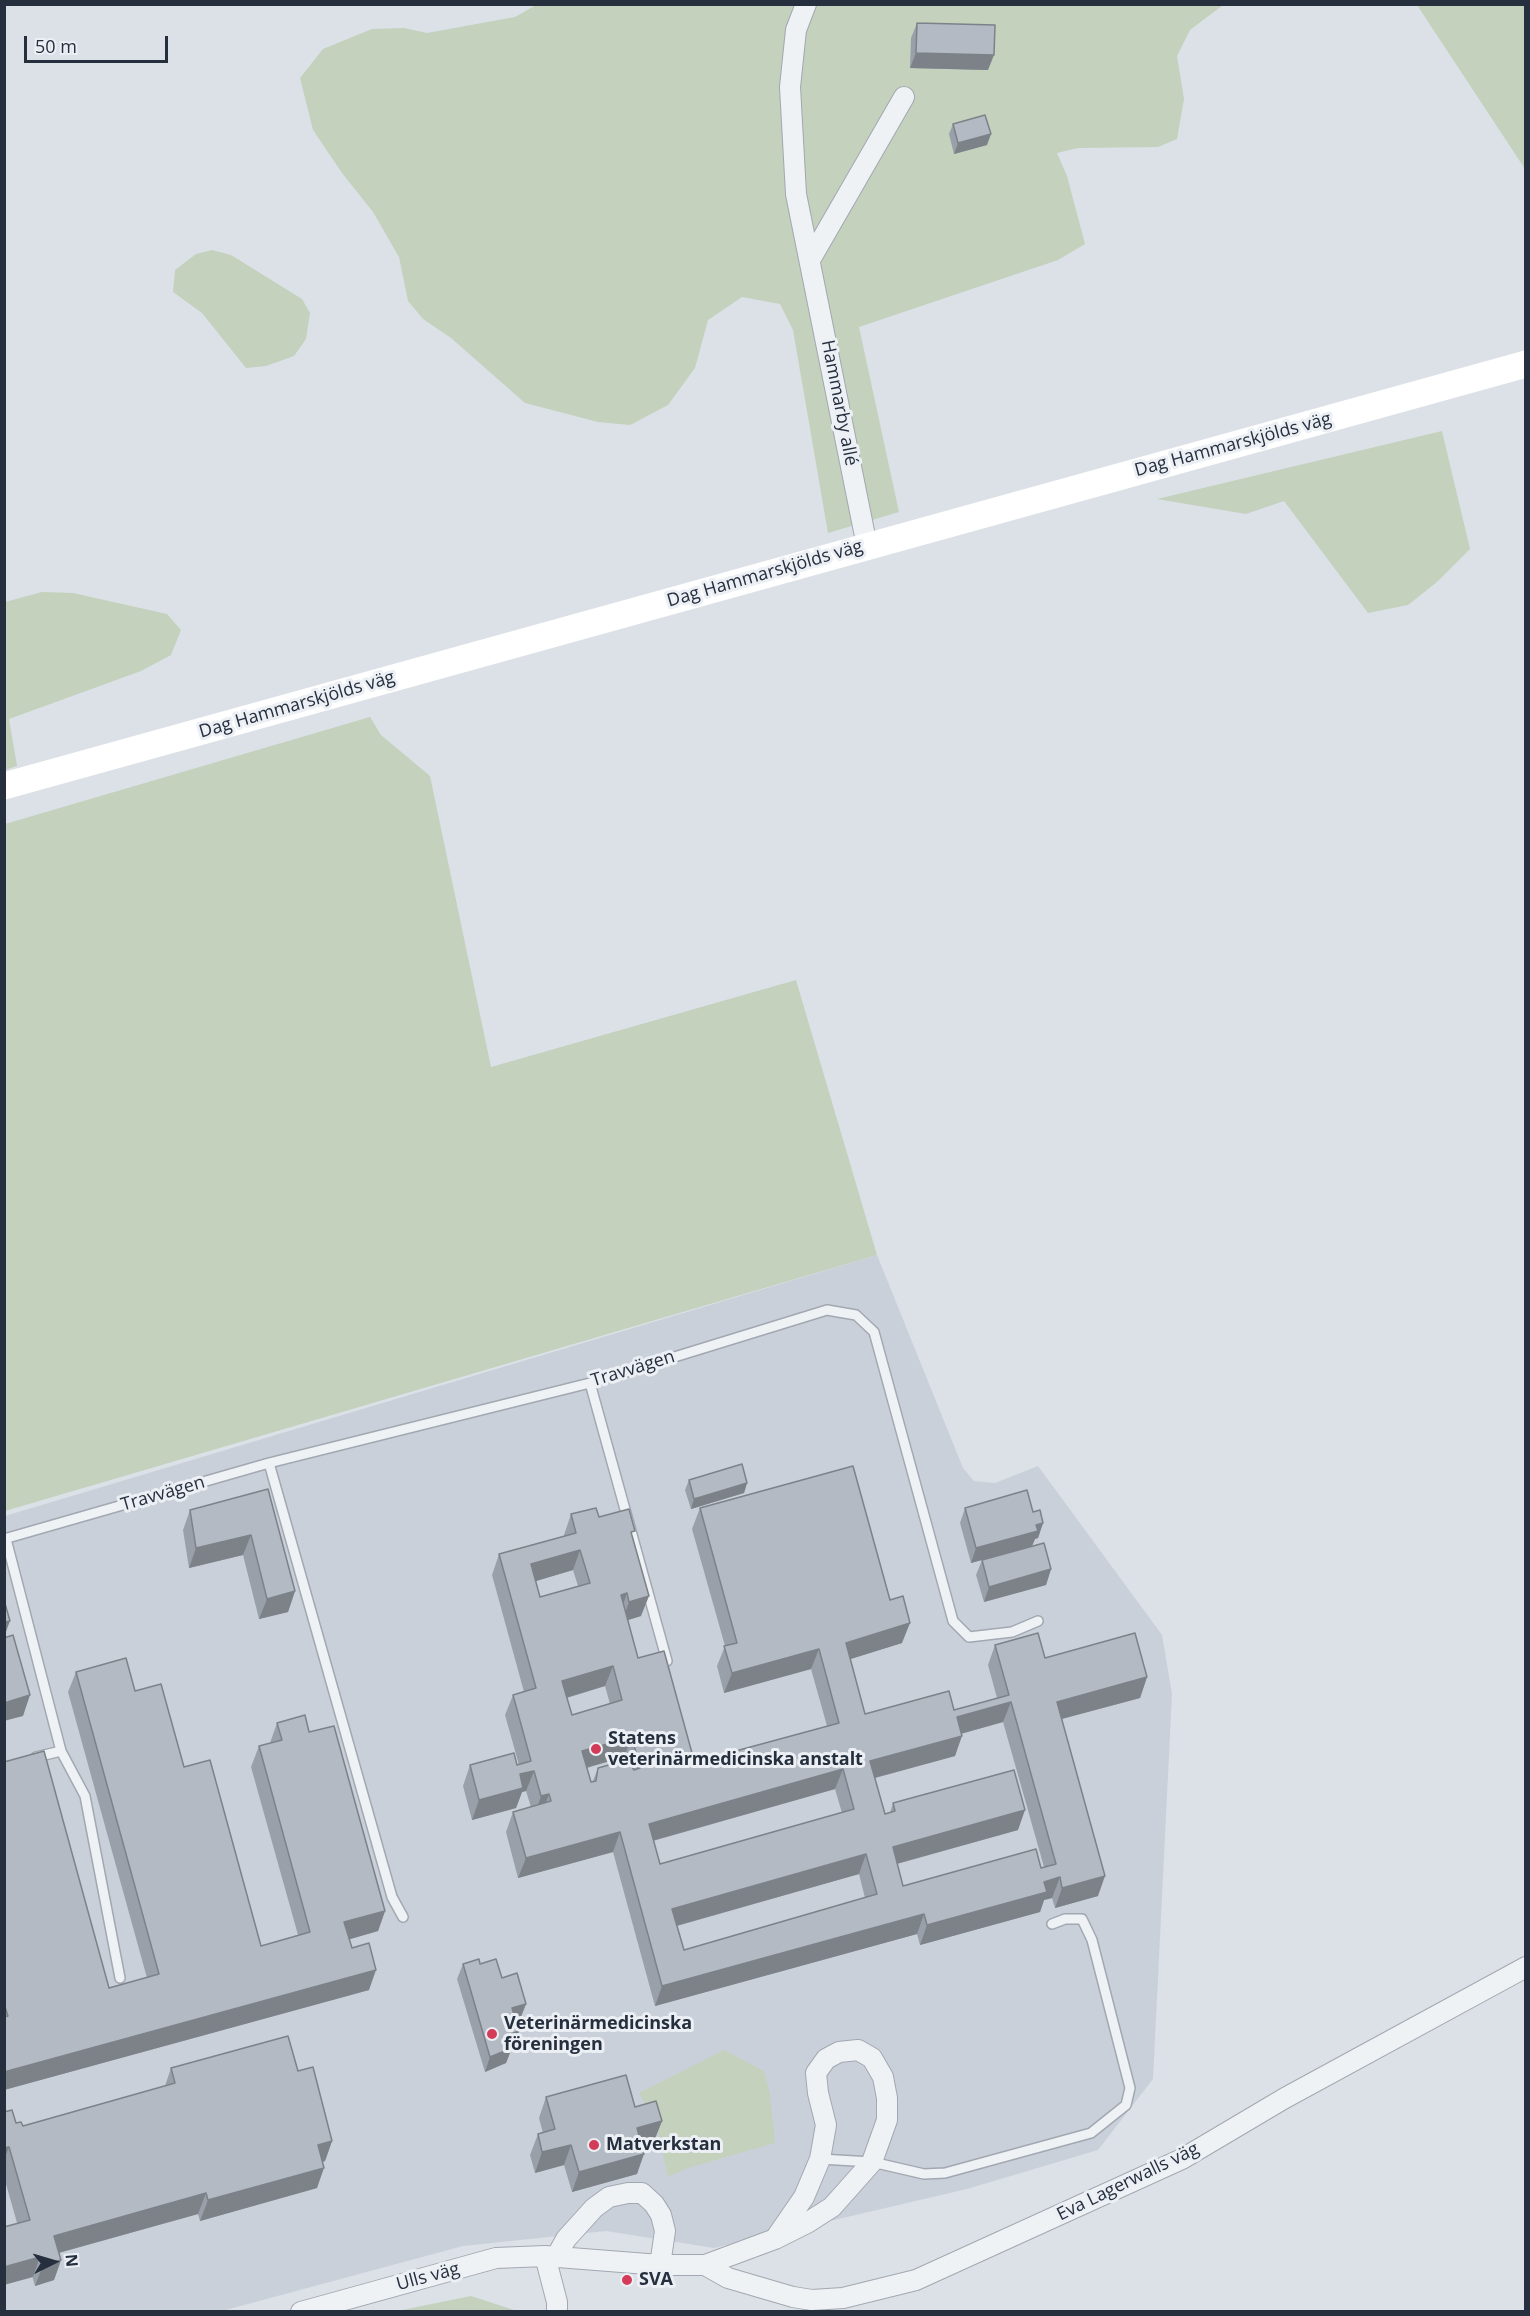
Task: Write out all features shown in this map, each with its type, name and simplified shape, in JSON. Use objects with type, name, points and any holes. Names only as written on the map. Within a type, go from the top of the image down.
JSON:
[{"type":"main road","name":"Dag Hammarskjölds väg","points":[[4,786],[1526,364]]},
{"type":"street","name":"Hammarby allé","points":[[806,4],[796,30],[790,87],[796,194],[867,546]]},
{"type":"street","points":[[810,260],[904,97]]},
{"type":"street","name":"Eva Lagerwalls väg","points":[[705,2265],[728,2278],[793,2297],[812,2300],[843,2298],[916,2280],[1182,2159],[1285,2098],[1526,1967]]},
{"type":"street","name":"Ulls väg","points":[[301,2312],[496,2258],[550,2256],[660,2265],[705,2265],[775,2239],[832,2207],[872,2162],[887,2120],[887,2098],[884,2077],[873,2058],[858,2050],[839,2052],[826,2059],[816,2073],[818,2093],[826,2125],[820,2159],[804,2197],[775,2239]]},
{"type":"street","points":[[557,2312],[550,2256],[594,2208],[609,2197],[642,2193],[658,2210],[665,2231],[660,2265]]},
{"type":"lane","name":"Travvägen","points":[[5,1539],[269,1463],[590,1383],[827,1310],[856,1315],[874,1332],[953,1621],[969,1637],[1012,1632],[1038,1621]]},
{"type":"lane","points":[[590,1383],[667,1660]]},
{"type":"lane","points":[[269,1463],[392,1896],[403,1917]]},
{"type":"lane","points":[[5,1539],[61,1752],[85,1796],[120,1978]]},
{"type":"lane","points":[[27,1759],[61,1752]]},
{"type":"lane","points":[[820,2159],[872,2162],[924,2174],[945,2173],[1091,2133],[1126,2105],[1130,2088],[1092,1940],[1082,1919],[1065,1919],[1052,1924]]},
{"type":"shaded area","points":[[877,1255],[963,1468],[974,1481],[995,1483],[1038,1466],[1162,1635],[1172,1694],[1153,2079],[1098,2150],[967,2189],[714,2248],[606,2231],[463,2246],[222,2311],[5,2312],[5,1516]]},
{"type":"green space","points":[[536,5],[1223,5],[1190,30],[1177,56],[1184,99],[1177,139],[1158,147],[1078,148],[1057,153],[1067,176],[1085,244],[1058,260],[859,327],[899,512],[828,533],[793,330],[780,304],[742,297],[708,320],[695,368],[668,405],[630,425],[598,422],[525,403],[451,338],[423,319],[408,301],[399,257],[373,212],[342,173],[313,130],[300,78],[323,49],[372,29],[404,28],[427,33],[515,17]]},
{"type":"green space","points":[[1417,5],[1525,5],[1525,169]]},
{"type":"green space","points":[[212,250],[231,255],[302,299],[310,313],[306,339],[294,356],[266,366],[246,368],[202,313],[173,292],[175,270],[196,254]]},
{"type":"green space","points":[[1442,431],[1470,549],[1437,582],[1408,605],[1368,613],[1284,501],[1246,514],[1157,499]]},
{"type":"green space","points":[[42,592],[73,593],[167,614],[181,630],[171,655],[141,671],[9,719],[17,766],[5,770],[5,602]]},
{"type":"green space","points":[[370,717],[381,735],[430,776],[491,1067],[796,980],[877,1255],[5,1511],[5,824]]},
{"type":"green space","points":[[724,2050],[764,2071],[770,2094],[775,2143],[688,2168],[668,2177],[655,2120],[639,2093]]},
{"type":"green space","points":[[471,2296],[517,2311],[398,2311],[407,2309]]},
{"type":"building","points":[[917,23],[995,25],[994,55],[916,53]]},
{"type":"building","points":[[985,115],[991,134],[958,143],[953,124]]},
{"type":"building","points":[[742,1464],[747,1483],[694,1499],[689,1480]]},
{"type":"building","name":"Statens veterinärmedicinska anstalt","points":[[853,1466],[890,1600],[903,1596],[910,1623],[846,1643],[865,1714],[949,1691],[954,1710],[1009,1695],[995,1645],[1038,1633],[1045,1658],[1135,1633],[1147,1677],[1057,1702],[1105,1876],[1062,1888],[1060,1877],[1044,1882],[1047,1892],[927,1925],[924,1914],[662,1986],[620,1832],[526,1858],[513,1812],[551,1801],[549,1794],[541,1796],[534,1771],[520,1774],[523,1788],[479,1800],[470,1765],[514,1753],[517,1765],[531,1761],[513,1695],[536,1688],[499,1554],[576,1533],[571,1514],[596,1508],[599,1517],[629,1509],[635,1531],[631,1532],[649,1596],[629,1602],[627,1593],[621,1595],[638,1658],[664,1651],[692,1753],[681,1756],[684,1765],[839,1723],[819,1649],[732,1673],[724,1646],[737,1643],[700,1508]],"holes":[[[580,1550],[590,1583],[540,1597],[531,1564]],[[613,1666],[622,1700],[572,1715],[562,1681]],[[1011,1702],[1056,1864],[1041,1868],[1036,1849],[903,1886],[893,1847],[1025,1810],[1014,1770],[893,1803],[895,1811],[885,1814],[870,1761],[962,1736],[957,1717]],[[632,1737],[640,1768],[634,1770],[627,1760],[598,1768],[596,1781],[591,1782],[582,1751]],[[843,1769],[854,1809],[660,1864],[649,1824]],[[866,1854],[877,1894],[684,1950],[672,1909]]]},
{"type":"building","points":[[268,1489],[295,1591],[267,1599],[251,1535],[196,1548],[190,1510]]},
{"type":"building","points":[[1027,1490],[1033,1512],[1040,1510],[1043,1523],[1036,1525],[1038,1531],[976,1548],[965,1508]]},
{"type":"building","points":[[1044,1543],[1051,1569],[989,1587],[982,1560]]},
{"type":"building","points":[[4,1600],[10,1621],[4,1622]]},
{"type":"building","points":[[13,1635],[30,1695],[4,1703],[4,1638]]},
{"type":"building","points":[[126,1658],[135,1691],[161,1684],[184,1767],[210,1760],[261,1946],[310,1932],[259,1746],[282,1740],[277,1723],[305,1715],[309,1732],[334,1726],[385,1911],[344,1922],[352,1948],[369,1943],[376,1970],[4,2072],[4,2017],[8,2016],[4,2004],[4,1762],[44,1751],[109,1988],[159,1974],[76,1672]]},
{"type":"building","name":"Veterinärmedicinska föreningen","points":[[479,1959],[480,1964],[496,1959],[502,1978],[517,1973],[526,2004],[512,2008],[519,2031],[508,2035],[512,2048],[490,2057],[463,1964]]},
{"type":"building","points":[[288,2036],[298,2071],[313,2067],[332,2141],[318,2145],[324,2168],[208,2200],[206,2193],[54,2236],[61,2260],[43,2265],[40,2257],[4,2267],[4,2227],[30,2220],[9,2147],[4,2148],[4,2112],[12,2110],[16,2123],[21,2122],[23,2126],[175,2083],[171,2068]]},
{"type":"building","name":"Matverkstan","points":[[626,2075],[635,2107],[656,2101],[662,2121],[637,2128],[644,2154],[579,2172],[571,2145],[542,2152],[538,2134],[555,2129],[546,2097]]},
{"type":"place","name":"Statens veterinärmedicinska anstalt","points":[[596,1749]]},
{"type":"place","name":"Veterinärmedicinska föreningen","points":[[492,2034]]},
{"type":"place","name":"Matverkstan","points":[[594,2145]]},
{"type":"place","name":"SVA","points":[[627,2280]]}]
